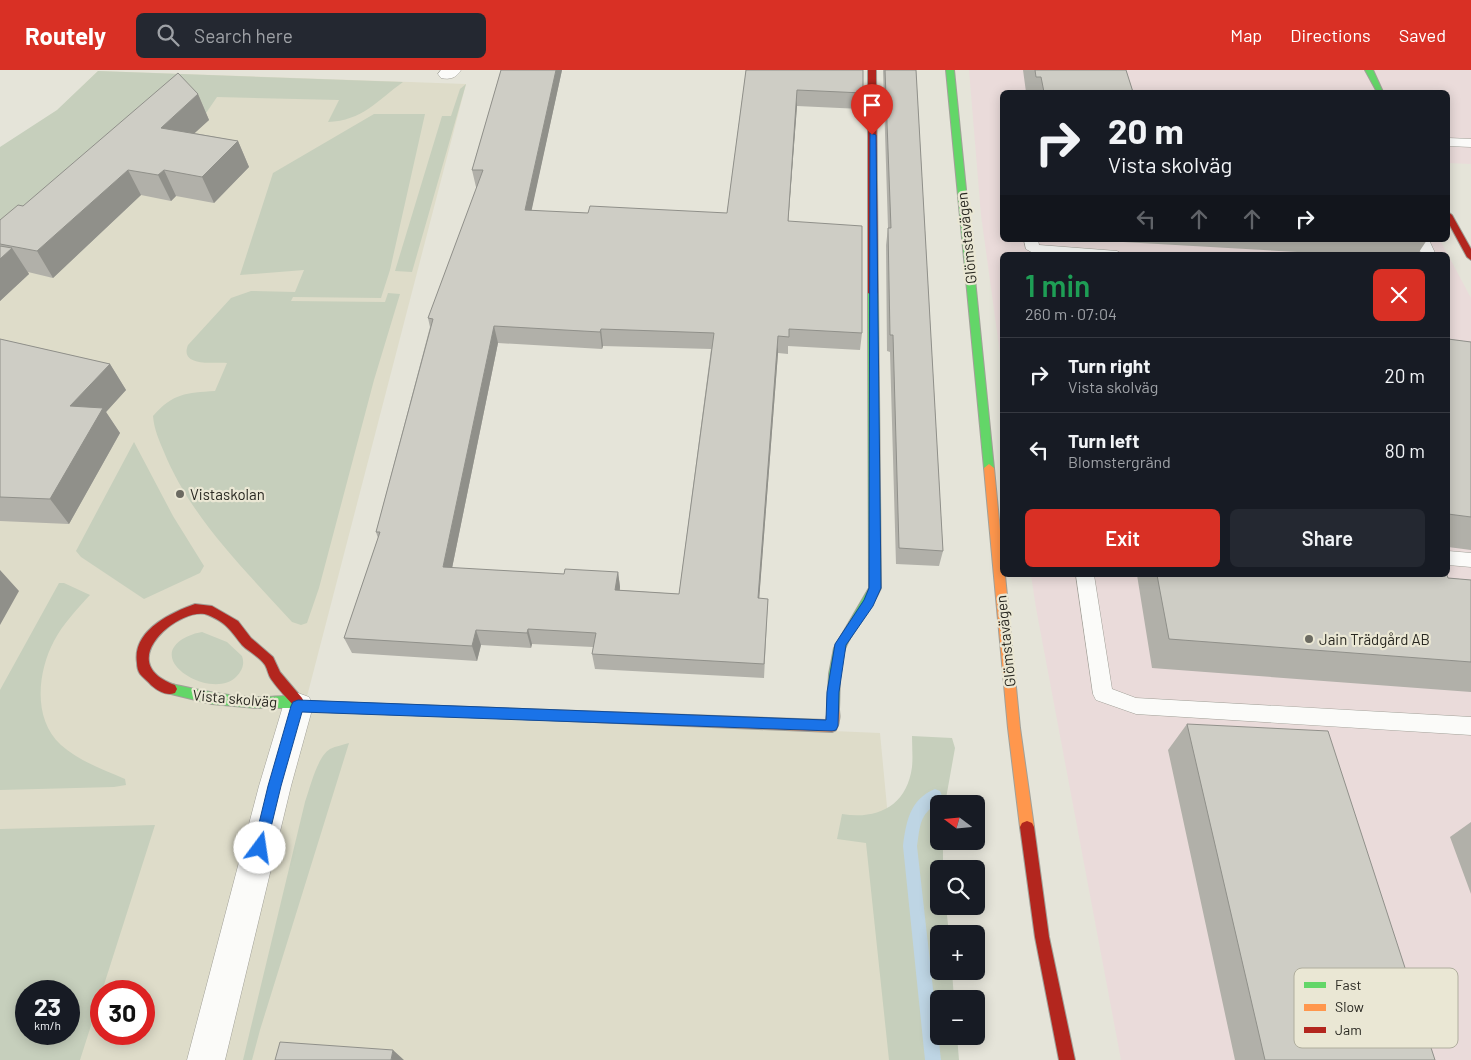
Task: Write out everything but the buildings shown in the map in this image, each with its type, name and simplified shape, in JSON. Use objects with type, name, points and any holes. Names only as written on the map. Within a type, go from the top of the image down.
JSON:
[{"type":"street","name":"Vista skolväg","points":[[298,704],[275,675],[270,661],[247,642],[234,624],[208,609],[195,609],[169,620],[150,637],[144,648],[142,657],[144,670],[162,687],[212,699],[257,703],[832,726],[833,692],[841,644],[869,603],[875,588],[872,70]]},
{"type":"street","name":"Glömstavägen","points":[[950,70],[1014,728],[1042,937],[1067,1060]]},
{"type":"street","points":[[1369,70],[1379,90]]},
{"type":"street","points":[[1450,219],[1471,257]]},
{"type":"street","name":"Vista skolväg","points":[[206,1060],[275,786],[298,704]]},
{"type":"lane","points":[[1450,142],[1471,143]]},
{"type":"lane","points":[[1031,242],[1033,249],[1075,252]]},
{"type":"lane","points":[[1450,558],[1471,560]]},
{"type":"lane","points":[[1085,577],[1103,694],[1136,706],[1471,726]]},
{"type":"shaded area","points":[[969,70],[1471,70],[1471,164],[1450,163],[1450,90],[1000,90],[1000,242],[1441,242],[1446,252],[1000,252],[1000,353],[981,215]]},
{"type":"shaded area","name":"Vistaskolan","points":[[98,71],[466,84],[304,708],[880,733],[911,1060],[0,1060],[0,166]]},
{"type":"shaded area","points":[[1450,259],[1471,298],[1471,1060],[1121,1060],[1031,577],[1450,577]]},
{"type":"green space","points":[[98,71],[403,82],[360,114],[340,121],[328,122],[339,100],[217,97],[189,138],[0,261],[0,147],[57,110]]},
{"type":"green space","points":[[466,84],[412,272],[395,271],[442,116],[451,116],[460,89]]},
{"type":"green space","points":[[374,114],[425,114],[390,270],[381,298],[293,297],[291,301],[385,302],[388,293],[400,294],[374,380],[319,588],[307,623],[301,625],[292,622],[220,542],[204,521],[175,476],[159,439],[153,416],[167,403],[181,396],[215,391],[227,363],[207,363],[193,360],[188,357],[188,345],[231,298],[251,291],[295,292],[304,270],[240,275],[273,173]]},
{"type":"green space","points":[[134,442],[173,516],[204,566],[200,573],[144,599],[81,557],[76,551]]},
{"type":"green space","points":[[59,583],[64,583],[90,595],[75,611],[54,641],[44,666],[41,694],[45,722],[52,734],[68,751],[91,764],[125,779],[126,785],[114,787],[0,790],[0,690]]},
{"type":"green space","points":[[202,632],[227,642],[242,656],[243,665],[241,670],[229,682],[211,684],[193,679],[184,674],[173,661],[173,650],[180,641]]},
{"type":"green space","points":[[912,736],[952,738],[955,748],[947,795],[930,795],[930,850],[943,850],[943,860],[930,860],[930,915],[947,915],[948,925],[930,925],[930,980],[953,980],[953,990],[930,990],[930,1045],[958,1045],[959,1060],[889,1060],[866,843],[837,839],[842,814],[867,815],[878,812],[897,801],[904,792],[909,780]]},
{"type":"green space","points":[[349,743],[252,1060],[243,1060],[305,802],[312,781],[325,753],[332,748]]},
{"type":"green space","points":[[155,825],[106,980],[90,980],[90,1029],[80,1060],[0,1060],[0,829]]},
{"type":"waterway","points":[[930,800],[915,817],[910,846],[933,1060]]},
{"type":"traffic: fast","points":[[950,70],[989,468]]},
{"type":"traffic: fast","points":[[1369,70],[1379,90]]},
{"type":"traffic: fast","points":[[833,709],[835,674],[842,642],[875,588],[873,293]]},
{"type":"traffic: fast","points":[[171,689],[212,699],[257,703],[298,702],[298,706],[522,714]]},
{"type":"traffic: slow","points":[[989,468],[1014,728],[1027,827]]},
{"type":"traffic: slow","points":[[522,714],[832,726],[833,709]]},
{"type":"traffic: jam","points":[[872,70],[873,293]]},
{"type":"traffic: jam","points":[[1450,219],[1471,257]]},
{"type":"traffic: jam","points":[[171,689],[162,687],[144,670],[142,657],[144,648],[150,637],[169,620],[195,609],[208,609],[234,624],[247,642],[269,661],[275,675],[298,702]]},
{"type":"traffic: jam","points":[[1027,827],[1042,937],[1067,1060]]},
{"type":"place","name":"Vistaskolan","points":[[180,494]]},
{"type":"place","name":"Jain Trädgård AB","points":[[1309,639]]},
{"type":"route","points":[[260,848],[275,786],[298,706],[832,726],[833,692],[841,644],[869,603],[875,588],[876,578],[872,135]]}]
